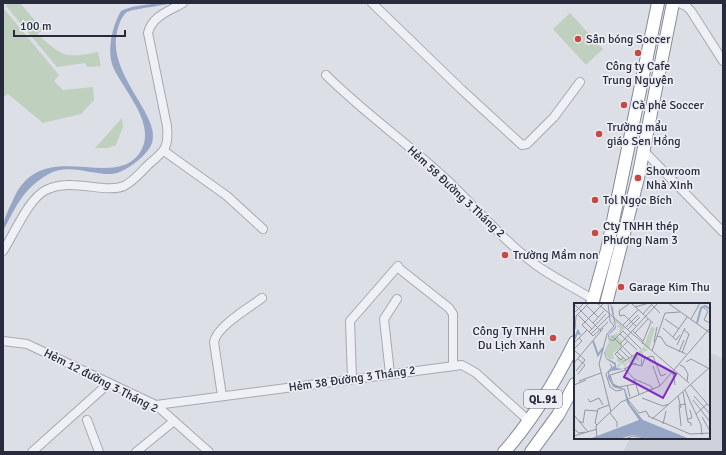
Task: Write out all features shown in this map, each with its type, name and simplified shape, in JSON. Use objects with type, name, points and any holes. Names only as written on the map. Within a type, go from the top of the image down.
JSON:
[{"type":"highway","points":[[593,302],[610,235],[658,3]]},
{"type":"highway","points":[[606,303],[638,178],[672,3]]},
{"type":"highway","name":"QL.91","points":[[504,452],[529,421],[560,371],[574,344]]},
{"type":"highway","name":"QL.91","points":[[531,452],[558,415],[574,386]]},
{"type":"street","points":[[3,251],[35,198],[45,190],[58,185],[115,188],[124,186],[164,151],[168,140],[167,126],[148,33],[150,24],[156,18],[183,3]]},
{"type":"street","points":[[372,3],[462,90],[522,145],[527,144],[554,117],[580,82]]},
{"type":"street","points":[[679,3],[686,6],[691,11],[723,61]]},
{"type":"street","name":"Hẻm 58 Đường 3 Tháng 2","points":[[326,75],[344,93],[385,126],[448,182],[480,214],[533,262],[593,302]]},
{"type":"street","points":[[643,150],[723,232]]},
{"type":"street","points":[[164,151],[221,191],[263,229]]},
{"type":"street","points":[[352,379],[350,321],[399,268],[452,312],[454,317],[453,365]]},
{"type":"street","points":[[222,396],[214,342],[216,335],[222,328],[262,298]]},
{"type":"street","points":[[390,374],[384,319],[397,299]]},
{"type":"street","name":"Hẻm 12 đường 3 Tháng 2","points":[[3,341],[27,344],[156,405],[209,452]]},
{"type":"street","name":"Hẻm 38 Đường 3 Tháng 2","points":[[156,405],[462,365],[472,370],[529,421]]},
{"type":"street","points":[[32,452],[109,383]]},
{"type":"street","points":[[87,420],[99,452]]},
{"type":"street","points":[[136,452],[174,421]]},
{"type":"shaded area","points":[[710,352],[723,359],[723,452],[623,452],[630,439],[710,439]]},
{"type":"green space","points":[[7,3],[20,3],[43,30],[37,34],[58,51],[70,55],[98,52],[101,66],[87,67],[85,63],[57,67],[6,6]]},
{"type":"green space","points":[[4,9],[59,75],[54,81],[63,90],[93,87],[94,100],[81,114],[43,123],[8,94],[3,97]]},
{"type":"green space","name":"Sân bóng Soccer","points":[[570,13],[603,49],[586,65],[553,29]]},
{"type":"green space","points":[[122,118],[123,127],[116,145],[108,148],[95,148]]},
{"type":"water","points":[[155,3],[171,3],[127,12],[122,17],[118,28],[116,45],[119,61],[125,77],[142,106],[153,132],[152,143],[149,149],[135,163],[116,173],[104,174],[71,169],[55,171],[47,175],[31,187],[20,200],[3,231],[8,211],[25,181],[41,171],[58,167],[76,166],[111,168],[127,164],[139,154],[144,144],[145,133],[143,121],[114,69],[110,55],[110,47],[115,24],[121,11]]},
{"type":"place","name":"Sân bóng Soccer","points":[[578,39]]},
{"type":"place","name":"Công ty Cafe Trung Nguyên","points":[[638,53]]},
{"type":"place","name":"Cà phê Soccer","points":[[624,105]]},
{"type":"place","name":"Trường mẩu giáo Sen Hồng","points":[[599,134]]},
{"type":"place","name":"Showroom Nhà XInh","points":[[638,178]]},
{"type":"place","name":"Tol Ngọc Bích","points":[[595,200]]},
{"type":"place","name":"Cty TNHH thép Phương Nam 3","points":[[595,233]]},
{"type":"place","name":"Trường Mầm non","points":[[505,255]]},
{"type":"place","name":"Garage Kim Thu","points":[[621,287]]},
{"type":"place","name":"Công Ty TNHH Du Lịch Xanh","points":[[553,338]]}]
